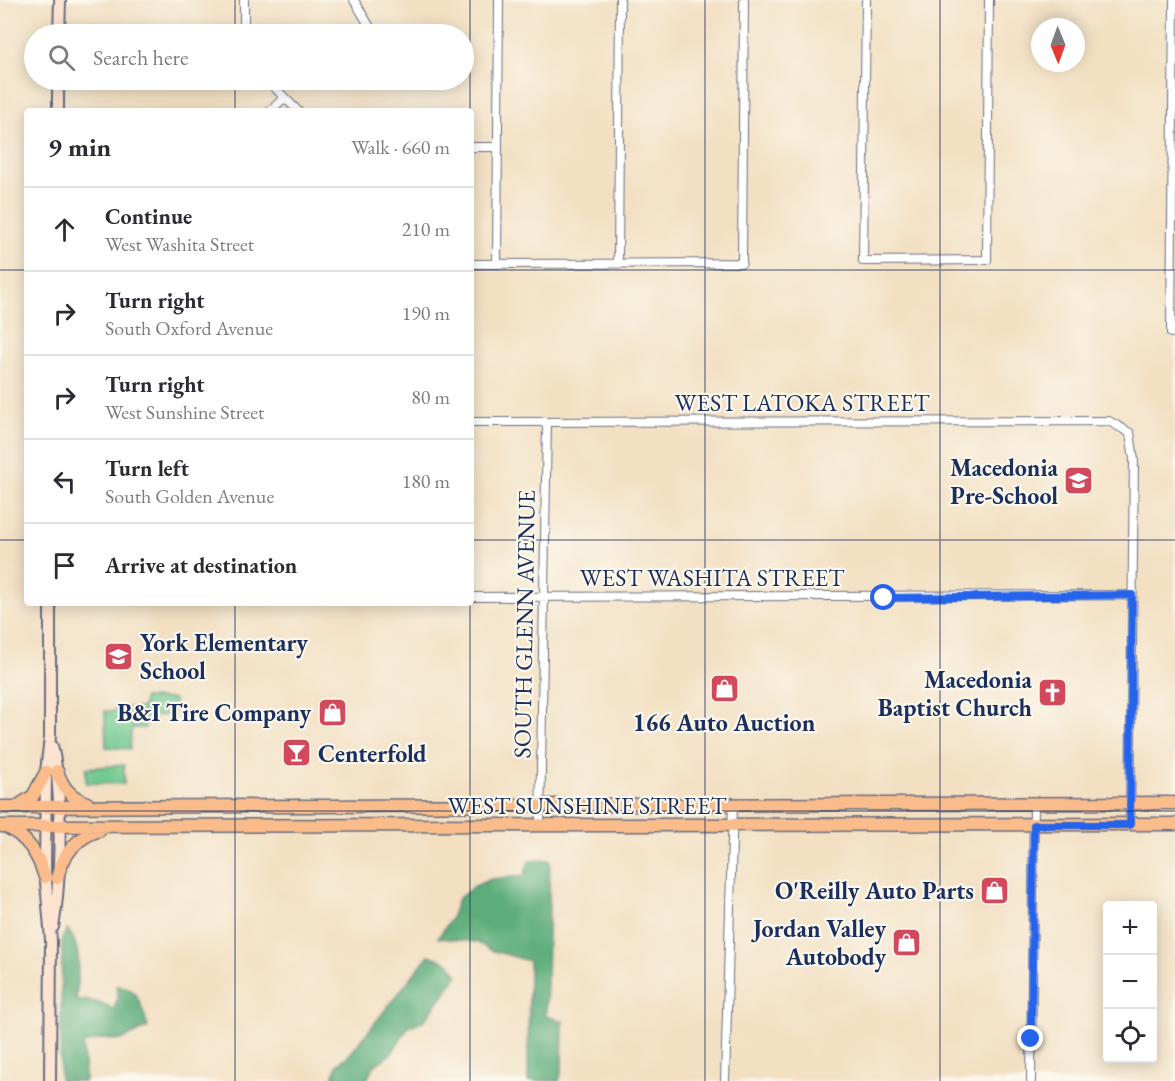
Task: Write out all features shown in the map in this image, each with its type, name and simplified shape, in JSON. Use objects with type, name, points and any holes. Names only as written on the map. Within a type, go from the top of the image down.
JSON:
[{"type":"main road","points":[[59,24],[60,0]]},
{"type":"main road","points":[[58,90],[58,108]]},
{"type":"main road","points":[[50,606],[52,771],[50,1081]]},
{"type":"main road","points":[[52,771],[72,796],[97,806]]},
{"type":"main road","points":[[14,807],[30,800],[52,771]]},
{"type":"main road","name":"WEST SUNSHINE STREET","points":[[0,807],[1175,803]]},
{"type":"main road","name":"WEST SUNSHINE STREET","points":[[2,826],[1175,824]]},
{"type":"main road","points":[[2,826],[21,836],[31,846],[51,877]]},
{"type":"main road","points":[[51,877],[73,846],[89,834],[111,827]]},
{"type":"street","points":[[244,0],[244,24]]},
{"type":"street","points":[[354,0],[368,24]]},
{"type":"street","points":[[497,264],[499,0]]},
{"type":"street","points":[[618,264],[620,0]]},
{"type":"street","points":[[474,264],[742,263],[744,0]]},
{"type":"street","points":[[866,0],[863,261],[987,260],[989,0]]},
{"type":"street","points":[[1171,333],[1174,0]]},
{"type":"street","points":[[276,90],[295,108]]},
{"type":"street","points":[[273,108],[284,98]]},
{"type":"street","points":[[474,147],[498,147]]},
{"type":"street","name":"WEST LATOKA STREET","points":[[474,422],[1108,421],[1130,433],[1134,459],[1132,595]]},
{"type":"street","name":"SOUTH GLENN AVENUE","points":[[540,826],[547,422]]},
{"type":"street","points":[[1130,825],[1132,595]]},
{"type":"street","name":"WEST WASHITA STREET","points":[[474,597],[1132,595]]},
{"type":"street","points":[[1031,1081],[1034,803]]},
{"type":"street","points":[[726,1081],[733,804]]},
{"type":"green space","points":[[144,698],[174,699],[174,715],[147,716],[145,728],[133,728],[130,749],[106,747],[105,711],[115,711],[116,707],[143,708]]},
{"type":"green space","points":[[124,765],[124,784],[86,783],[86,768]]},
{"type":"green space","points":[[550,860],[546,1016],[563,1021],[562,1070],[559,1081],[528,1081],[529,961],[491,950],[476,942],[438,938],[451,919],[458,899],[473,887],[491,879],[524,876],[529,861]]},
{"type":"green space","points":[[67,929],[78,953],[76,999],[102,1003],[114,1010],[118,995],[116,986],[124,986],[135,993],[148,1027],[121,1040],[101,1039],[83,1044],[85,1081],[60,1081],[62,938]]},
{"type":"green space","points":[[429,955],[449,963],[458,975],[425,1020],[408,1027],[392,1053],[374,1066],[366,1081],[332,1081],[337,1065],[351,1053]]},
{"type":"place","name":"Macedonia Pre-School","points":[[1079,481]]},
{"type":"place","name":"York Elementary School","points":[[119,656]]},
{"type":"place","name":"166 Auto Auction","points":[[724,689]]},
{"type":"place","name":"Macedonia Baptist Church","points":[[1053,693]]},
{"type":"place","name":"B&I Tire Company","points":[[332,712]]},
{"type":"place","name":"Centerfold","points":[[297,753]]},
{"type":"place","name":"O'Reilly Auto Parts","points":[[995,890]]},
{"type":"place","name":"Jordan Valley Autobody","points":[[907,942]]},
{"type":"route","points":[[884,598],[1132,595],[1130,825],[1034,825],[1031,1039]]}]
